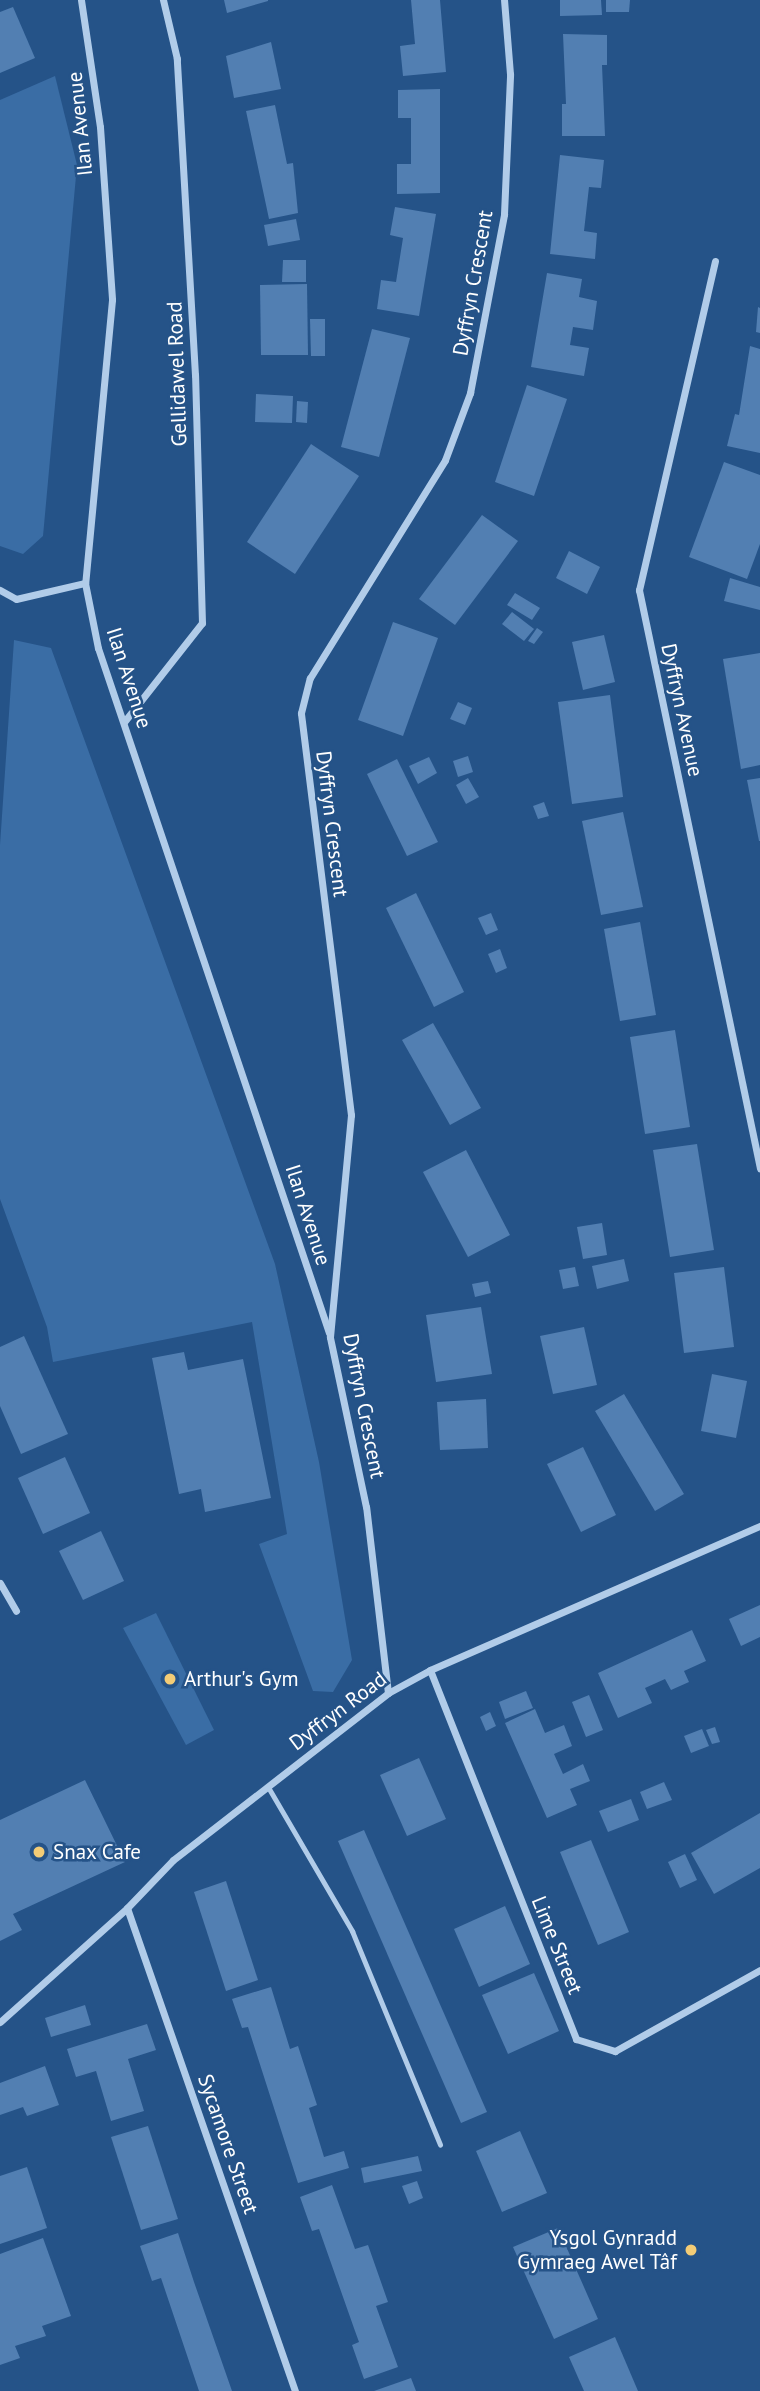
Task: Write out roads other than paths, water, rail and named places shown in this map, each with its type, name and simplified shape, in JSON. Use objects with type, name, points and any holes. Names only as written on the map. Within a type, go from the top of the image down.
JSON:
[{"type":"street","name":"Ilan Avenue","points":[[81,0],[100,127],[112,300],[85,583],[98,648],[330,1337]]},
{"type":"street","name":"Gellidawel Road","points":[[124,722],[202,622],[195,375],[177,59],[163,0]]},
{"type":"street","name":"Dyffryn Crescent","points":[[388,1693],[366,1507],[330,1337],[351,1115],[301,713],[310,678],[445,460],[470,393],[504,214],[510,74],[503,0]]},
{"type":"street","name":"Dyffryn Avenue","points":[[715,261],[639,590],[760,1168]]},
{"type":"street","points":[[0,590],[16,599],[85,583]]},
{"type":"street","name":"Dyffryn Road","points":[[0,2022],[127,1908],[173,1860],[388,1693],[430,1670],[760,1526]]},
{"type":"street","points":[[0,1583],[16,1611]]},
{"type":"street","name":"Lime Street","points":[[430,1670],[576,2039],[615,2051],[760,1970]]},
{"type":"street","name":"Sycamore Street","points":[[127,1908],[295,2391]]},
{"type":"lane","points":[[268,1787],[352,1931],[440,2145]]},
{"type":"place","name":"Arthur's Gym","points":[[170,1679]]},
{"type":"place","name":"Snax Cafe","points":[[39,1852]]},
{"type":"place","name":"Ysgol Gynradd Gymraeg Awel Tâf","points":[[691,2250]]}]
